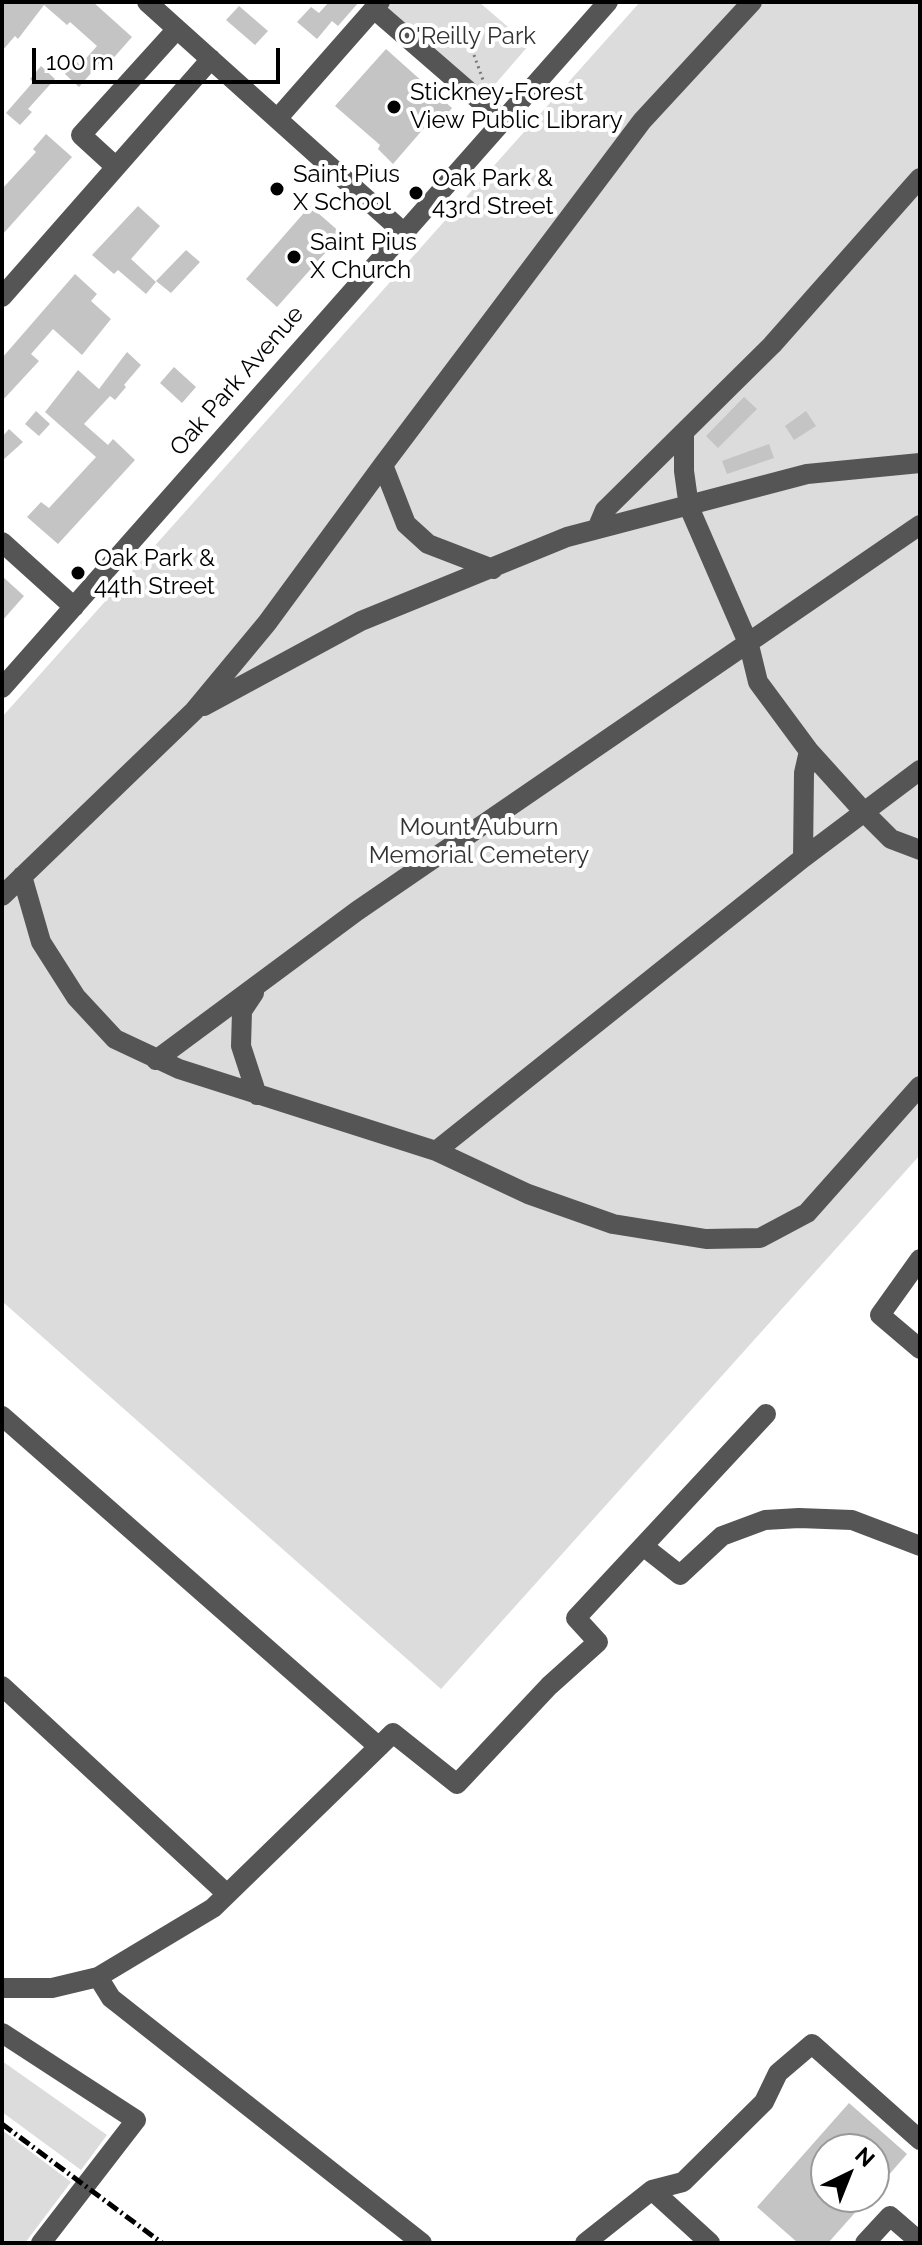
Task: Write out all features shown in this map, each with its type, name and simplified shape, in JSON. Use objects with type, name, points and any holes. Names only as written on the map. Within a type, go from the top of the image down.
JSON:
[{"type":"street","name":"Oak Park Avenue","points":[[2,688],[608,2]]},
{"type":"street","points":[[2,896],[194,711],[267,623],[642,121],[752,2]]},
{"type":"street","points":[[149,3],[403,232]]},
{"type":"street","points":[[277,119],[377,6],[502,120]]},
{"type":"street","points":[[116,167],[81,135],[177,29]]},
{"type":"street","points":[[2,297],[211,59]]},
{"type":"street","points":[[597,529],[605,510],[772,345],[920,178]]},
{"type":"street","points":[[684,434],[684,471],[689,507],[749,645],[758,682],[809,751],[865,813],[891,839],[920,850]]},
{"type":"street","points":[[194,711],[361,621],[567,537],[807,474],[920,463]]},
{"type":"street","points":[[383,465],[406,524],[428,544],[493,569]]},
{"type":"street","points":[[156,1060],[357,911],[920,525]]},
{"type":"street","points":[[2,542],[74,607]]},
{"type":"street","points":[[803,858],[804,773],[809,751]]},
{"type":"street","points":[[436,1151],[803,858],[920,770]]},
{"type":"street","points":[[22,876],[41,942],[76,997],[115,1039],[156,1060],[436,1151],[528,1194],[613,1224],[706,1239],[760,1238],[807,1213],[920,1086]]},
{"type":"street","points":[[257,1095],[241,1046],[242,1011],[259,984]]},
{"type":"street","points":[[920,1259],[880,1315],[920,1349]]},
{"type":"street","points":[[2,1988],[52,1988],[98,1977],[213,1908],[393,1733],[457,1784],[549,1686],[598,1642],[576,1618],[766,1414]]},
{"type":"street","points":[[2,1416],[379,1747]]},
{"type":"street","points":[[643,1546],[680,1575],[722,1536],[765,1520],[852,1520],[920,1546]]},
{"type":"street","points":[[2,1686],[227,1894]]},
{"type":"street","points":[[98,1977],[111,1998],[422,2243]]},
{"type":"street","points":[[2,2033],[136,2120],[41,2243]]},
{"type":"street","points":[[585,2243],[652,2190],[683,2182],[764,2102],[778,2073],[812,2044],[920,2140]]},
{"type":"street","points":[[652,2190],[710,2243]]},
{"type":"street","points":[[865,2243],[890,2216],[917,2235]]},
{"type":"path","points":[[474,55],[484,81]]},
{"type":"green space","name":"O'Reilly Park","points":[[392,2],[479,2],[529,45],[484,97],[385,11]]},
{"type":"green space","name":"Mount Auburn Memorial Cemetery","points":[[640,2],[920,2],[920,1155],[441,1689],[4,1303],[2,1305],[2,717]]},
{"type":"green space","points":[[2,2061],[107,2135],[81,2170],[2,2112]]},
{"type":"green space","points":[[2,2130],[71,2182],[25,2243],[2,2243]]},
{"type":"building","points":[[2,2],[93,2],[132,37],[109,63],[104,58],[79,87],[65,74],[76,61],[80,65],[97,46],[70,22],[67,25],[44,5],[18,39],[15,36],[2,51]]},
{"type":"building","points":[[329,2],[359,2],[338,26],[332,21],[317,39],[297,22],[311,7],[319,13]]},
{"type":"building","points":[[239,6],[268,31],[255,45],[226,20]]},
{"type":"building","name":"Stickney-Forest View Public Library","points":[[386,49],[452,108],[443,119],[437,113],[393,164],[378,149],[380,145],[335,106]]},
{"type":"building","points":[[41,66],[55,79],[28,109],[32,112],[20,125],[6,113],[33,82],[30,79]]},
{"type":"building","points":[[46,134],[72,157],[2,235],[2,189],[36,152],[33,149]]},
{"type":"building","points":[[138,206],[160,226],[131,259],[156,282],[146,294],[118,270],[114,274],[92,255]]},
{"type":"building","name":"Saint Pius X Church","points":[[310,206],[342,234],[277,307],[246,279]]},
{"type":"building","points":[[186,250],[200,262],[171,293],[156,281]]},
{"type":"building","points":[[75,274],[97,294],[91,301],[111,319],[82,355],[53,329],[31,354],[39,361],[2,401],[2,358]]},
{"type":"building","points":[[127,352],[141,365],[115,400],[110,396],[84,424],[108,445],[113,439],[135,460],[58,544],[27,517],[41,502],[49,508],[96,457],[45,412],[78,370],[99,389]]},
{"type":"building","points":[[174,367],[196,387],[182,403],[160,383]]},
{"type":"building","points":[[744,397],[757,409],[718,448],[706,436]]},
{"type":"building","points":[[36,411],[50,424],[39,436],[25,424]]},
{"type":"building","points":[[806,411],[816,426],[794,440],[785,426]]},
{"type":"building","points":[[9,429],[23,442],[2,461],[2,437]]},
{"type":"building","points":[[769,444],[774,458],[727,474],[722,461]]},
{"type":"building","points":[[2,576],[24,596],[2,621]]},
{"type":"building","points":[[849,2103],[883,2133],[822,2133]]},
{"type":"building","points":[[890,2139],[907,2154],[890,2174]]},
{"type":"building","points":[[810,2147],[810,2213],[855,2213],[828,2243],[798,2243],[757,2207]]},
{"type":"railway","points":[[2,2124],[162,2243]]},
{"type":"place","name":"Stickney-Forest View Public Library","points":[[394,107]]},
{"type":"place","name":"Saint Pius X School","points":[[277,189]]},
{"type":"place","name":"Oak Park & 43rd Street","points":[[416,193]]},
{"type":"place","name":"Saint Pius X Church","points":[[294,257]]},
{"type":"place","name":"Oak Park & 44th Street","points":[[78,573]]}]
